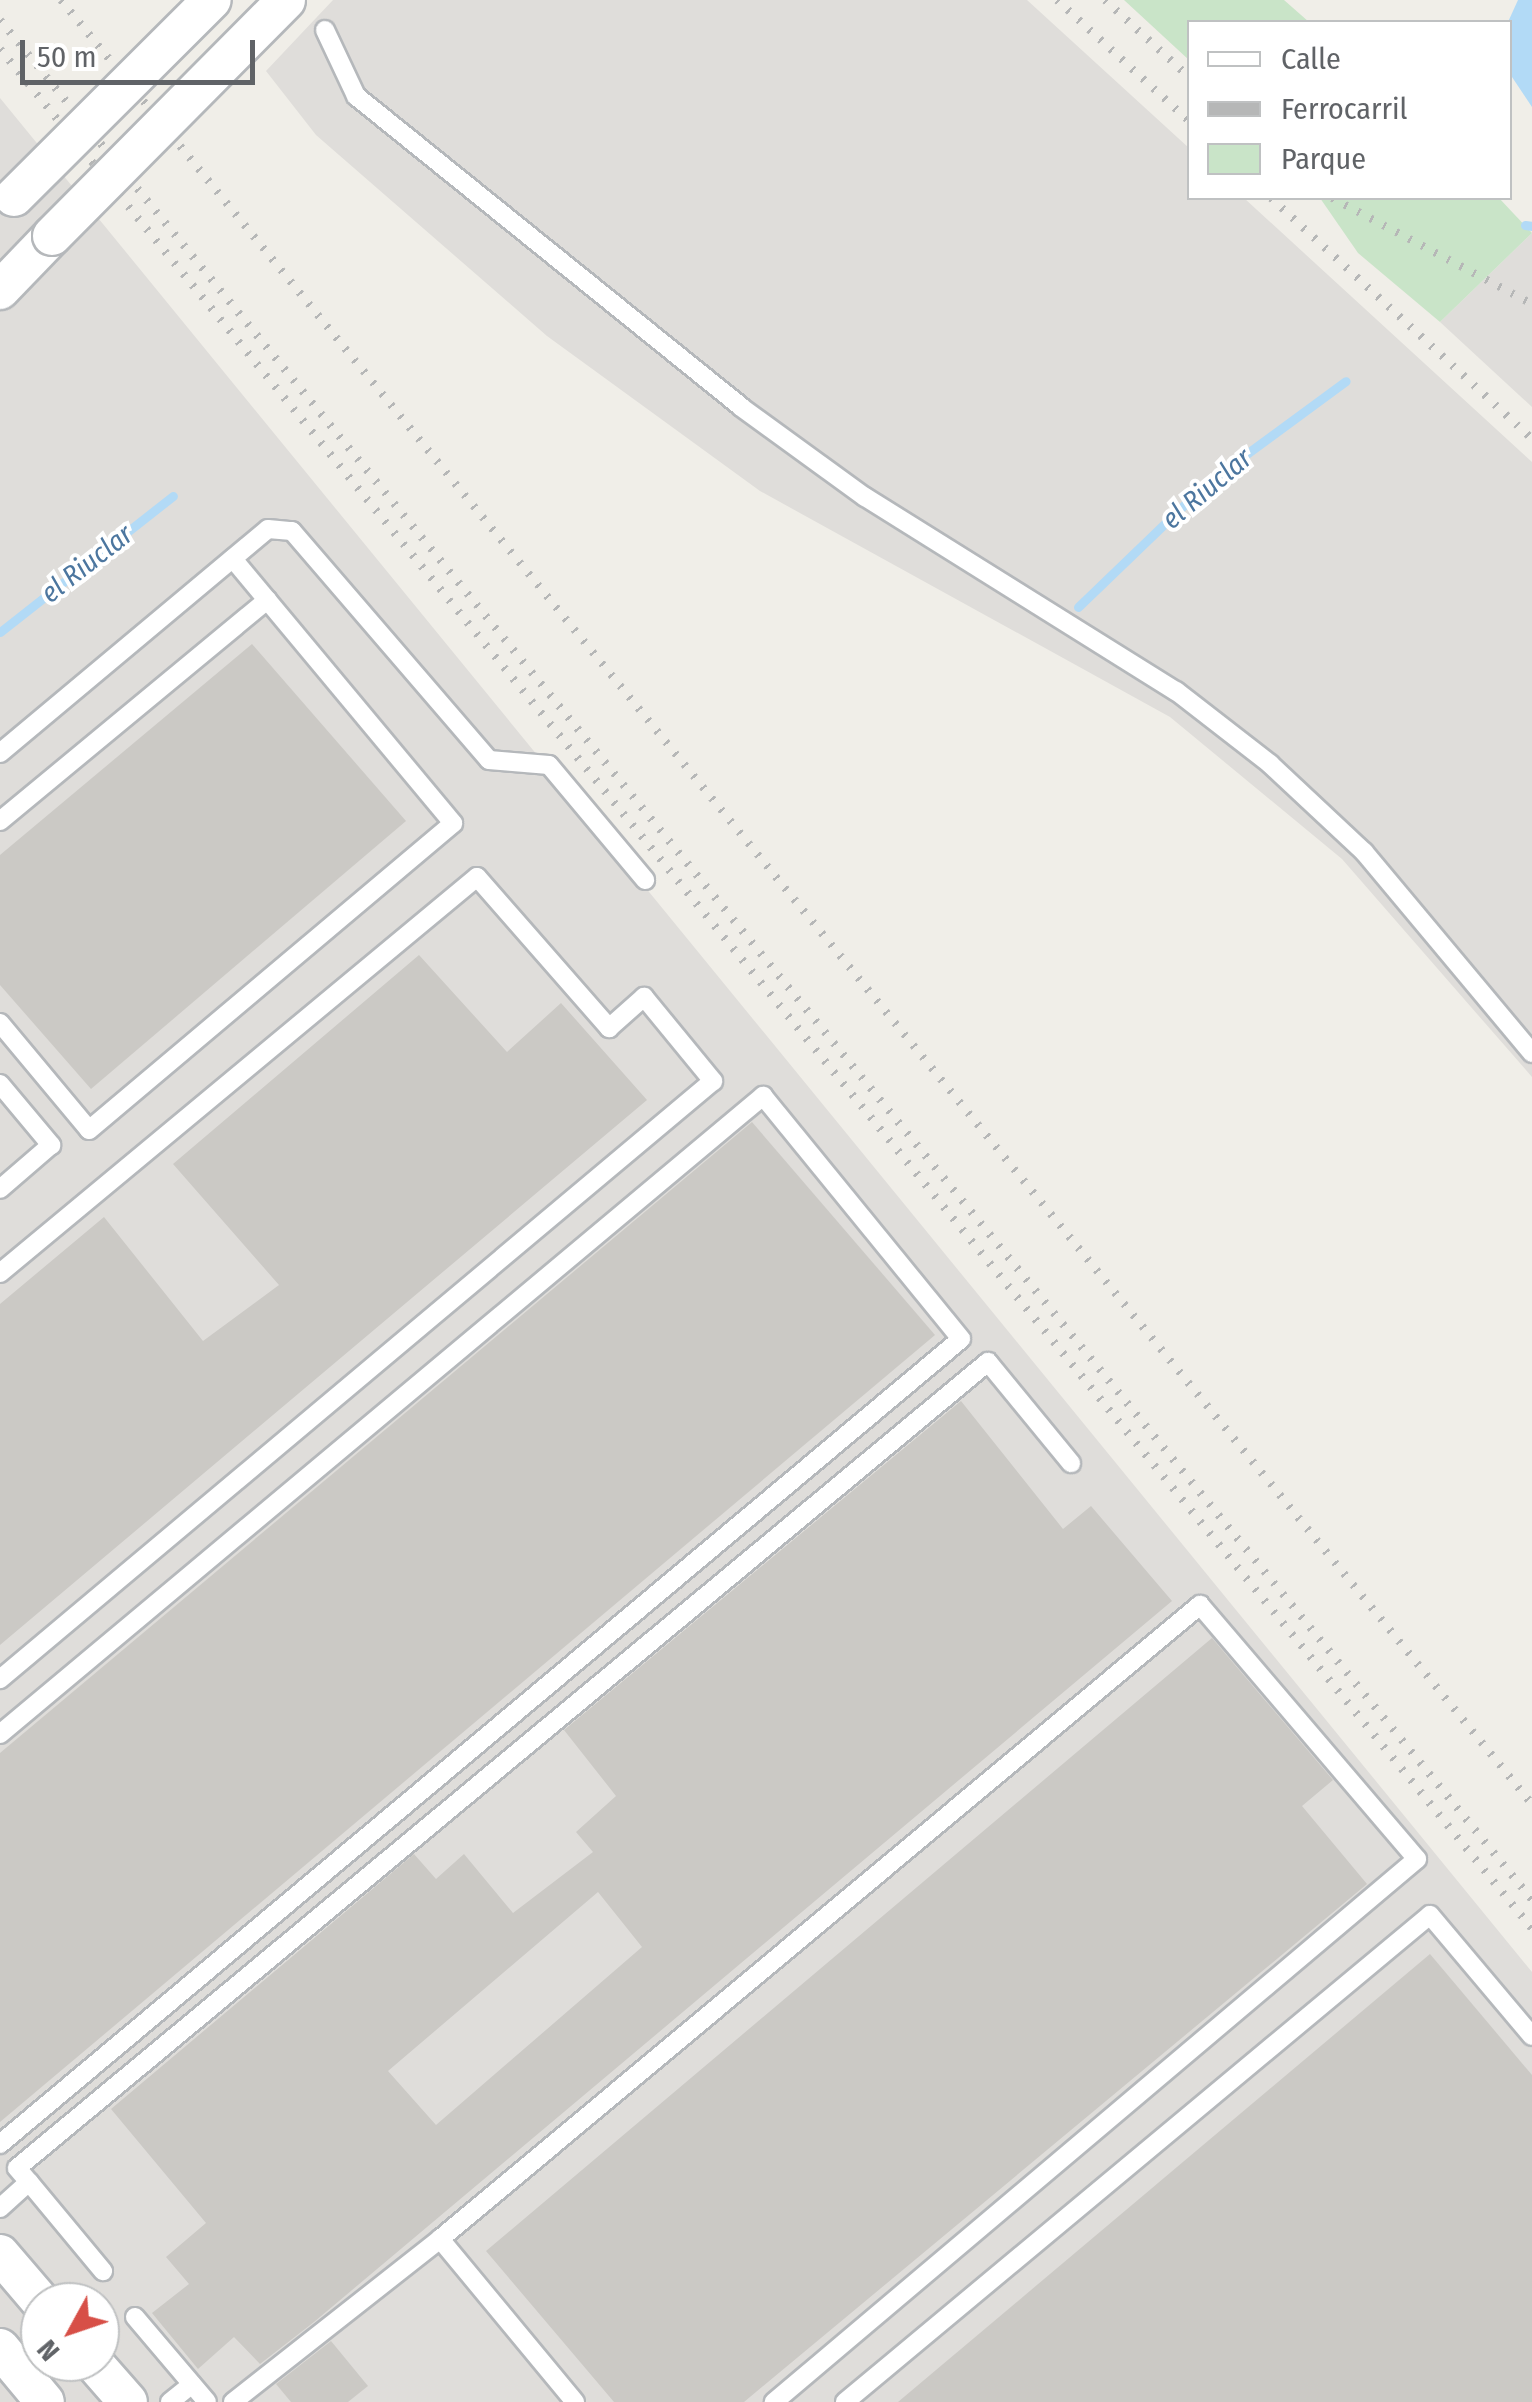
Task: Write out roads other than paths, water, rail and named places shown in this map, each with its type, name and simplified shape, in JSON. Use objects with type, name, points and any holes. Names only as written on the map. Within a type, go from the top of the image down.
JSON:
[{"type":"street","points":[[4,205],[212,0]]},
{"type":"street","points":[[0,290],[286,0]]},
{"type":"street","points":[[0,275],[52,236]]},
{"type":"street","points":[[0,2254],[24,2282]]},
{"type":"street","points":[[0,2348],[46,2402]]},
{"type":"street","points":[[110,2382],[128,2402]]},
{"type":"lane","points":[[325,30],[356,96],[652,338],[864,498],[1176,691],[1270,764],[1364,852],[1532,1053]]},
{"type":"lane","points":[[0,753],[268,529],[292,531],[489,760],[549,765],[644,880]]},
{"type":"lane","points":[[0,1024],[90,1130],[453,823],[233,558]]},
{"type":"lane","points":[[0,821],[268,600]]},
{"type":"lane","points":[[0,1273],[477,877],[609,1028],[644,997],[713,1080],[0,1679]]},
{"type":"lane","points":[[0,1084],[51,1146],[0,1189]]},
{"type":"lane","points":[[0,1734],[763,1096],[961,1339],[0,2144]]},
{"type":"lane","points":[[103,2270],[17,2168],[988,1362],[1072,1463]]},
{"type":"lane","points":[[233,2402],[440,2239],[1200,1605],[1417,1859],[774,2402]]},
{"type":"lane","points":[[846,2402],[1430,1914],[1532,2036]]},
{"type":"lane","points":[[0,2208],[30,2182]]},
{"type":"lane","points":[[440,2239],[575,2402]]},
{"type":"lane","points":[[135,2317],[207,2402]]},
{"type":"lane","points":[[170,2402],[192,2384]]},
{"type":"water","points":[[1518,0],[1532,0],[1532,107],[1512,77],[1512,20],[1509,20]]},
{"type":"waterway","name":"el Riuclar","points":[[1525,225],[1532,226]]},
{"type":"waterway","name":"el Riuclar","points":[[1078,607],[1207,483],[1346,381]]},
{"type":"waterway","name":"el Riuclar","points":[[0,632],[173,496]]},
{"type":"railway","points":[[61,0],[1532,1804]]},
{"type":"railway","points":[[1057,0],[1187,119]]},
{"type":"railway","points":[[1105,0],[1187,75]]},
{"type":"railway","points":[[0,20],[1532,1900]]},
{"type":"railway","points":[[0,49],[1532,1929]]},
{"type":"railway","points":[[1273,200],[1532,439]]},
{"type":"railway","points":[[1336,200],[1532,304]]}]
